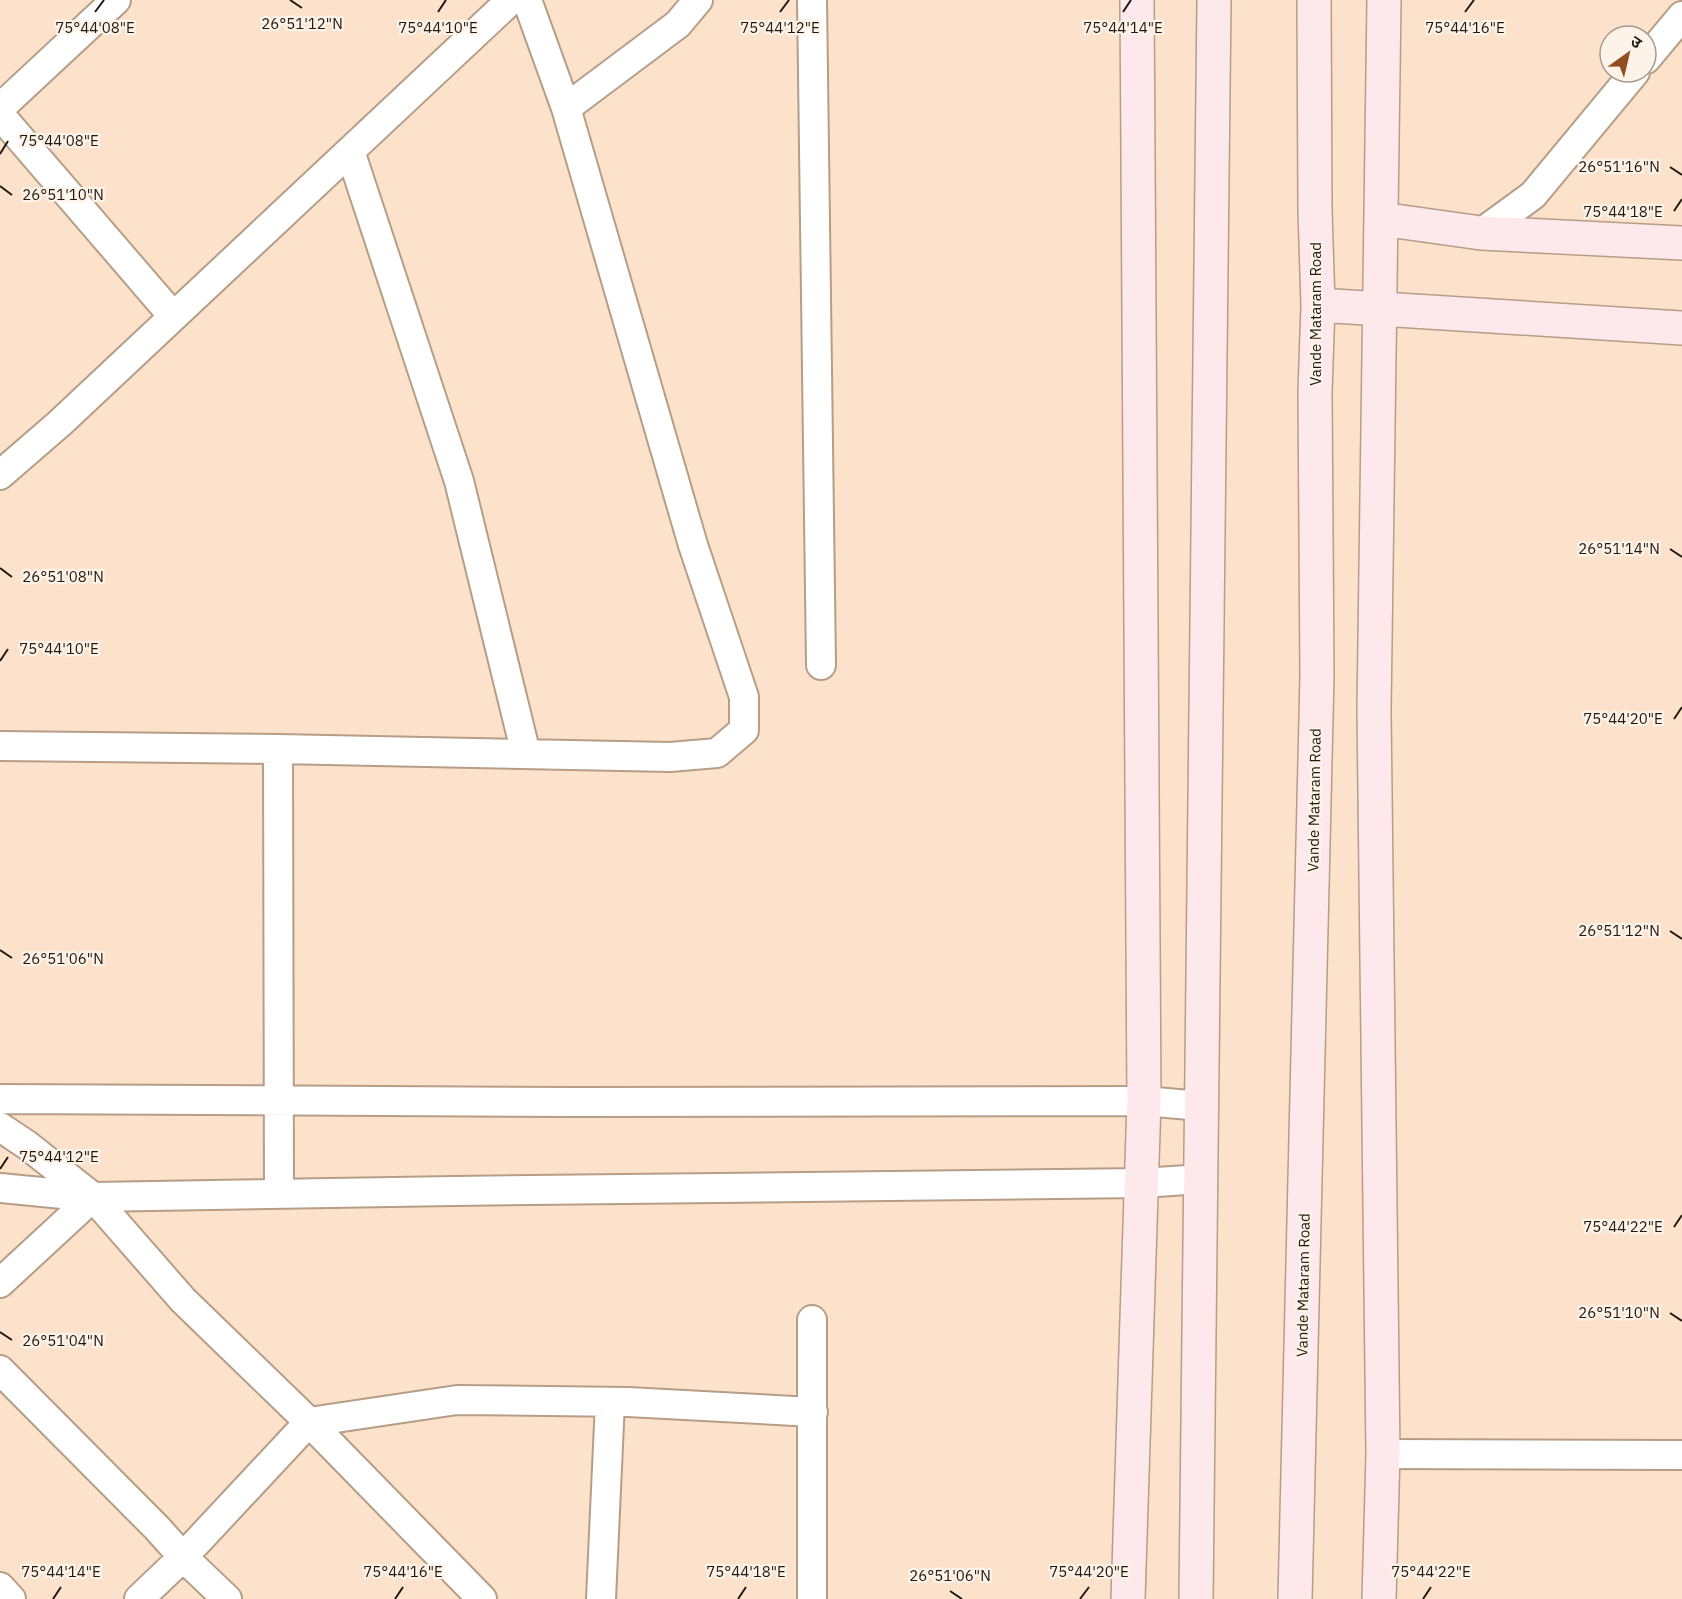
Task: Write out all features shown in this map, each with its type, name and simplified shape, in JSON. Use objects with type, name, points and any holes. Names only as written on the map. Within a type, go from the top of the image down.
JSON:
[{"type":"street","points":[[0,475],[60,423],[511,0]]},
{"type":"street","points":[[0,746],[670,757],[717,753],[744,730],[744,697],[693,545],[566,108],[527,0]]},
{"type":"street","points":[[566,108],[678,24],[698,0]]},
{"type":"street","points":[[812,0],[821,665]]},
{"type":"street","points":[[1128,1599],[1144,1101],[1137,0]]},
{"type":"street","points":[[1196,1599],[1214,0]]},
{"type":"street","name":"Vande Mataram Road","points":[[1295,1599],[1317,676],[1315,392],[1318,305],[1314,0]]},
{"type":"street","points":[[1378,1599],[1383,1454],[1374,711],[1383,0]]},
{"type":"street","points":[[0,108],[115,1]]},
{"type":"street","points":[[1658,45],[1682,16]]},
{"type":"street","points":[[1481,233],[1533,195],[1625,84]]},
{"type":"street","points":[[0,115],[173,316]]},
{"type":"street","points":[[350,151],[459,481],[526,754]]},
{"type":"street","points":[[1381,219],[1481,233],[1682,243]]},
{"type":"street","points":[[1318,305],[1682,328]]},
{"type":"street","points":[[278,749],[279,1194]]},
{"type":"street","points":[[0,1099],[1144,1101],[1201,1106]]},
{"type":"street","points":[[0,1127],[27,1145],[93,1197],[183,1300],[309,1422],[482,1599]]},
{"type":"street","points":[[0,1188],[93,1197],[1142,1183],[1202,1179]]},
{"type":"street","points":[[0,1283],[93,1197]]},
{"type":"street","points":[[812,1320],[812,1599]]},
{"type":"street","points":[[0,1370],[149,1519],[183,1557],[228,1599]]},
{"type":"street","points":[[139,1599],[183,1557],[309,1422],[457,1400],[610,1402],[813,1412]]},
{"type":"street","points":[[601,1599],[610,1402]]},
{"type":"street","points":[[1383,1454],[1682,1455]]},
{"type":"street","points":[[0,1587],[11,1599]]}]
